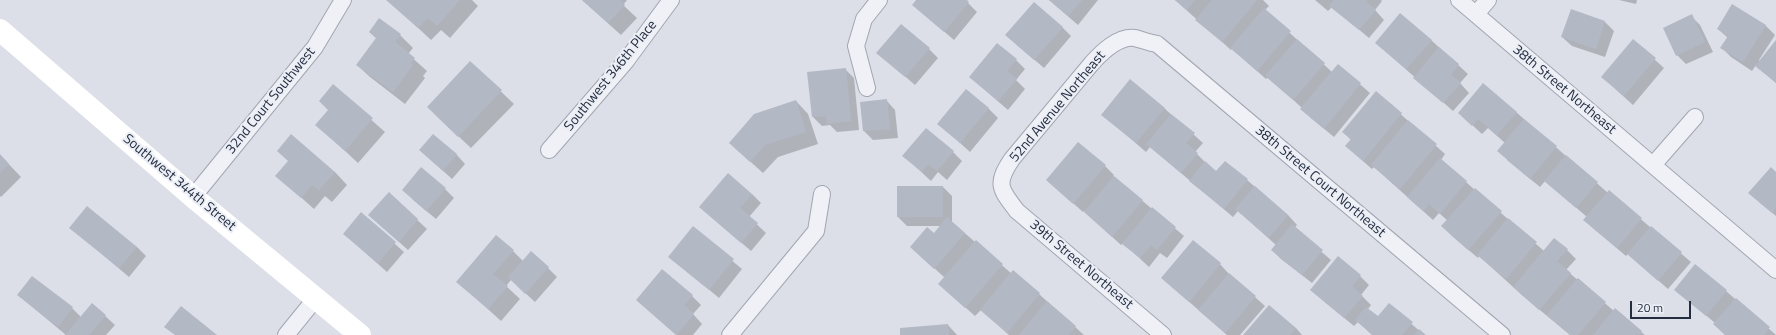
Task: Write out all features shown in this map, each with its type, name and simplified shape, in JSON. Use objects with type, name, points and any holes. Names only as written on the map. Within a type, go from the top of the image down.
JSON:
[{"type":"street","name":"32nd Court Southwest","points":[[193,197],[315,47],[343,0]]},
{"type":"street","name":"Southwest 346th Place","points":[[550,150],[626,61],[671,0]]},
{"type":"street","points":[[867,88],[856,46],[864,19],[879,0]]},
{"type":"street","name":"38th Street Northeast","points":[[1459,0],[1776,270]]},
{"type":"street","points":[[1476,14],[1488,0]]},
{"type":"street","name":"Southwest 344th Street","points":[[0,30],[193,197],[360,335]]},
{"type":"street","name":"52nd Avenue Northeast","points":[[1002,192],[1002,175],[1012,159],[1092,63],[1104,50],[1114,43],[1133,38]]},
{"type":"street","name":"38th Street Court Northeast","points":[[1133,38],[1157,44],[1502,335]]},
{"type":"street","points":[[1653,165],[1695,117]]},
{"type":"street","name":"39th Street Northeast","points":[[1002,192],[1017,211],[1163,335]]},
{"type":"street","points":[[730,335],[816,231],[822,194]]},
{"type":"street","points":[[286,335],[316,298]]},
{"type":"building","points":[[386,0],[460,0],[437,26],[428,18],[418,28]]},
{"type":"building","points":[[582,0],[620,0],[625,5],[608,23]]},
{"type":"building","points":[[916,0],[967,0],[969,2],[944,32],[912,5]]},
{"type":"building","points":[[1049,0],[1082,0],[1068,16]]},
{"type":"building","points":[[1175,0],[1195,0],[1187,10]]},
{"type":"building","points":[[1212,0],[1257,0],[1222,42],[1195,20]]},
{"type":"building","points":[[1334,0],[1367,0],[1366,2],[1376,10],[1359,30],[1329,6]]},
{"type":"building","points":[[1034,2],[1063,27],[1034,60],[1005,35]]},
{"type":"building","points":[[1732,4],[1766,25],[1743,62],[1720,48],[1728,36],[1717,29]]},
{"type":"building","points":[[1264,8],[1291,31],[1257,71],[1230,48]]},
{"type":"building","points":[[1571,9],[1605,21],[1596,49],[1561,37]]},
{"type":"building","points":[[1400,13],[1432,40],[1406,69],[1375,43]]},
{"type":"building","points":[[1692,14],[1705,42],[1676,56],[1663,28]]},
{"type":"building","points":[[379,18],[401,34],[395,42],[415,58],[411,63],[413,65],[393,92],[356,65],[376,38],[369,32]]},
{"type":"building","points":[[901,24],[930,48],[905,77],[876,53]]},
{"type":"building","points":[[1297,39],[1325,63],[1293,100],[1265,76]]},
{"type":"building","points":[[1633,39],[1656,58],[1624,96],[1601,77]]},
{"type":"building","points":[[1776,40],[1776,83],[1755,66]]},
{"type":"building","points":[[997,43],[1017,59],[1007,71],[1017,79],[998,101],[969,77]]},
{"type":"building","points":[[1439,47],[1459,64],[1451,75],[1461,83],[1443,103],[1413,78]]},
{"type":"building","points":[[470,61],[502,90],[458,137],[427,107]]},
{"type":"building","points":[[1338,64],[1361,83],[1324,129],[1300,109]]},
{"type":"building","points":[[846,68],[851,121],[827,124],[826,116],[812,117],[807,72]]},
{"type":"building","points":[[1130,79],[1165,108],[1136,143],[1101,115]]},
{"type":"building","points":[[1483,83],[1517,112],[1497,135],[1478,119],[1472,126],[1458,113]]},
{"type":"building","points":[[333,84],[373,118],[345,151],[315,125],[328,110],[319,101]]},
{"type":"building","points":[[966,89],[989,108],[960,143],[937,124]]},
{"type":"building","points":[[1376,91],[1402,113],[1363,161],[1345,146],[1351,139],[1342,132]]},
{"type":"building","points":[[887,99],[890,129],[863,131],[860,102]]},
{"type":"building","points":[[796,100],[806,132],[765,145],[750,162],[729,143],[754,114]]},
{"type":"building","points":[[1171,114],[1195,133],[1186,143],[1198,153],[1181,173],[1146,144]]},
{"type":"building","points":[[1524,119],[1557,146],[1530,179],[1497,151]]},
{"type":"building","points":[[1408,120],[1437,144],[1400,189],[1371,165]]},
{"type":"building","points":[[926,128],[954,151],[937,171],[928,164],[922,172],[902,156]]},
{"type":"building","points":[[291,134],[335,172],[319,190],[312,185],[301,198],[275,176],[288,161],[277,151]]},
{"type":"building","points":[[433,134],[457,154],[443,171],[419,150]]},
{"type":"building","points":[[1078,142],[1106,165],[1073,204],[1046,180]]},
{"type":"building","points":[[0,154],[9,164],[0,173]]},
{"type":"building","points":[[1566,155],[1598,182],[1576,208],[1544,181]]},
{"type":"building","points":[[1440,158],[1467,181],[1440,214],[1429,204],[1423,211],[1407,197]]},
{"type":"building","points":[[1205,161],[1216,171],[1225,161],[1248,179],[1224,209],[1189,181]]},
{"type":"building","points":[[421,167],[446,188],[426,211],[402,190]]},
{"type":"building","points":[[1771,167],[1776,172],[1776,208],[1772,213],[1748,193]]},
{"type":"building","points":[[728,173],[752,194],[740,208],[758,223],[741,243],[699,207]]},
{"type":"building","points":[[1114,176],[1143,200],[1112,237],[1084,212]]},
{"type":"building","points":[[897,186],[943,186],[943,217],[897,217]]},
{"type":"building","points":[[1255,186],[1288,215],[1269,238],[1235,209]]},
{"type":"building","points":[[1475,188],[1502,211],[1468,250],[1441,226]]},
{"type":"building","points":[[1609,190],[1642,218],[1617,248],[1583,220]]},
{"type":"building","points":[[389,192],[418,219],[399,242],[368,215]]},
{"type":"building","points":[[87,206],[137,247],[119,268],[69,228]]},
{"type":"building","points":[[1152,207],[1176,227],[1157,250],[1151,245],[1140,258],[1122,244]]},
{"type":"building","points":[[361,212],[396,242],[378,263],[343,234]]},
{"type":"building","points":[[947,217],[965,233],[934,269],[910,247],[927,227],[934,233]]},
{"type":"building","points":[[1508,218],[1537,242],[1506,279],[1477,255]]},
{"type":"building","points":[[1292,224],[1323,250],[1302,275],[1271,250]]},
{"type":"building","points":[[693,226],[734,259],[709,290],[668,257]]},
{"type":"building","points":[[1651,226],[1682,252],[1658,281],[1627,254]]},
{"type":"building","points":[[496,235],[514,250],[493,274],[508,286],[488,309],[456,282]]},
{"type":"building","points":[[1554,238],[1568,249],[1557,261],[1571,273],[1539,310],[1513,287]]},
{"type":"building","points":[[976,240],[1003,264],[965,308],[938,284]]},
{"type":"building","points":[[1193,240],[1221,263],[1189,302],[1161,278]]},
{"type":"building","points":[[531,251],[549,267],[525,294],[508,277]]},
{"type":"building","points":[[1338,256],[1361,275],[1352,286],[1363,296],[1344,318],[1310,290]]},
{"type":"building","points":[[1695,264],[1727,290],[1706,316],[1674,290]]},
{"type":"building","points":[[662,269],[693,295],[684,305],[694,314],[676,335],[636,300]]},
{"type":"building","points":[[1013,270],[1040,293],[1007,333],[980,310]]},
{"type":"building","points":[[1229,273],[1256,296],[1225,333],[1198,310]]},
{"type":"building","points":[[32,276],[73,307],[58,327],[17,295]]},
{"type":"building","points":[[1578,278],[1606,302],[1578,335],[1570,335],[1547,315]]},
{"type":"building","points":[[1736,298],[1770,327],[1764,335],[1725,335],[1713,324]]},
{"type":"building","points":[[1047,301],[1076,326],[1069,335],[1019,335]]},
{"type":"building","points":[[92,303],[106,315],[89,335],[65,335]]},
{"type":"building","points":[[1389,303],[1413,322],[1402,335],[1373,335],[1355,320],[1366,307],[1378,316]]},
{"type":"building","points":[[1269,305],[1296,328],[1290,335],[1243,335]]},
{"type":"building","points":[[181,306],[217,335],[175,335],[164,327]]},
{"type":"building","points":[[1615,308],[1642,331],[1639,335],[1593,335]]},
{"type":"building","points":[[948,324],[949,335],[900,335],[900,328]]},
{"type":"building","points":[[1419,329],[1426,335],[1414,335]]}]
